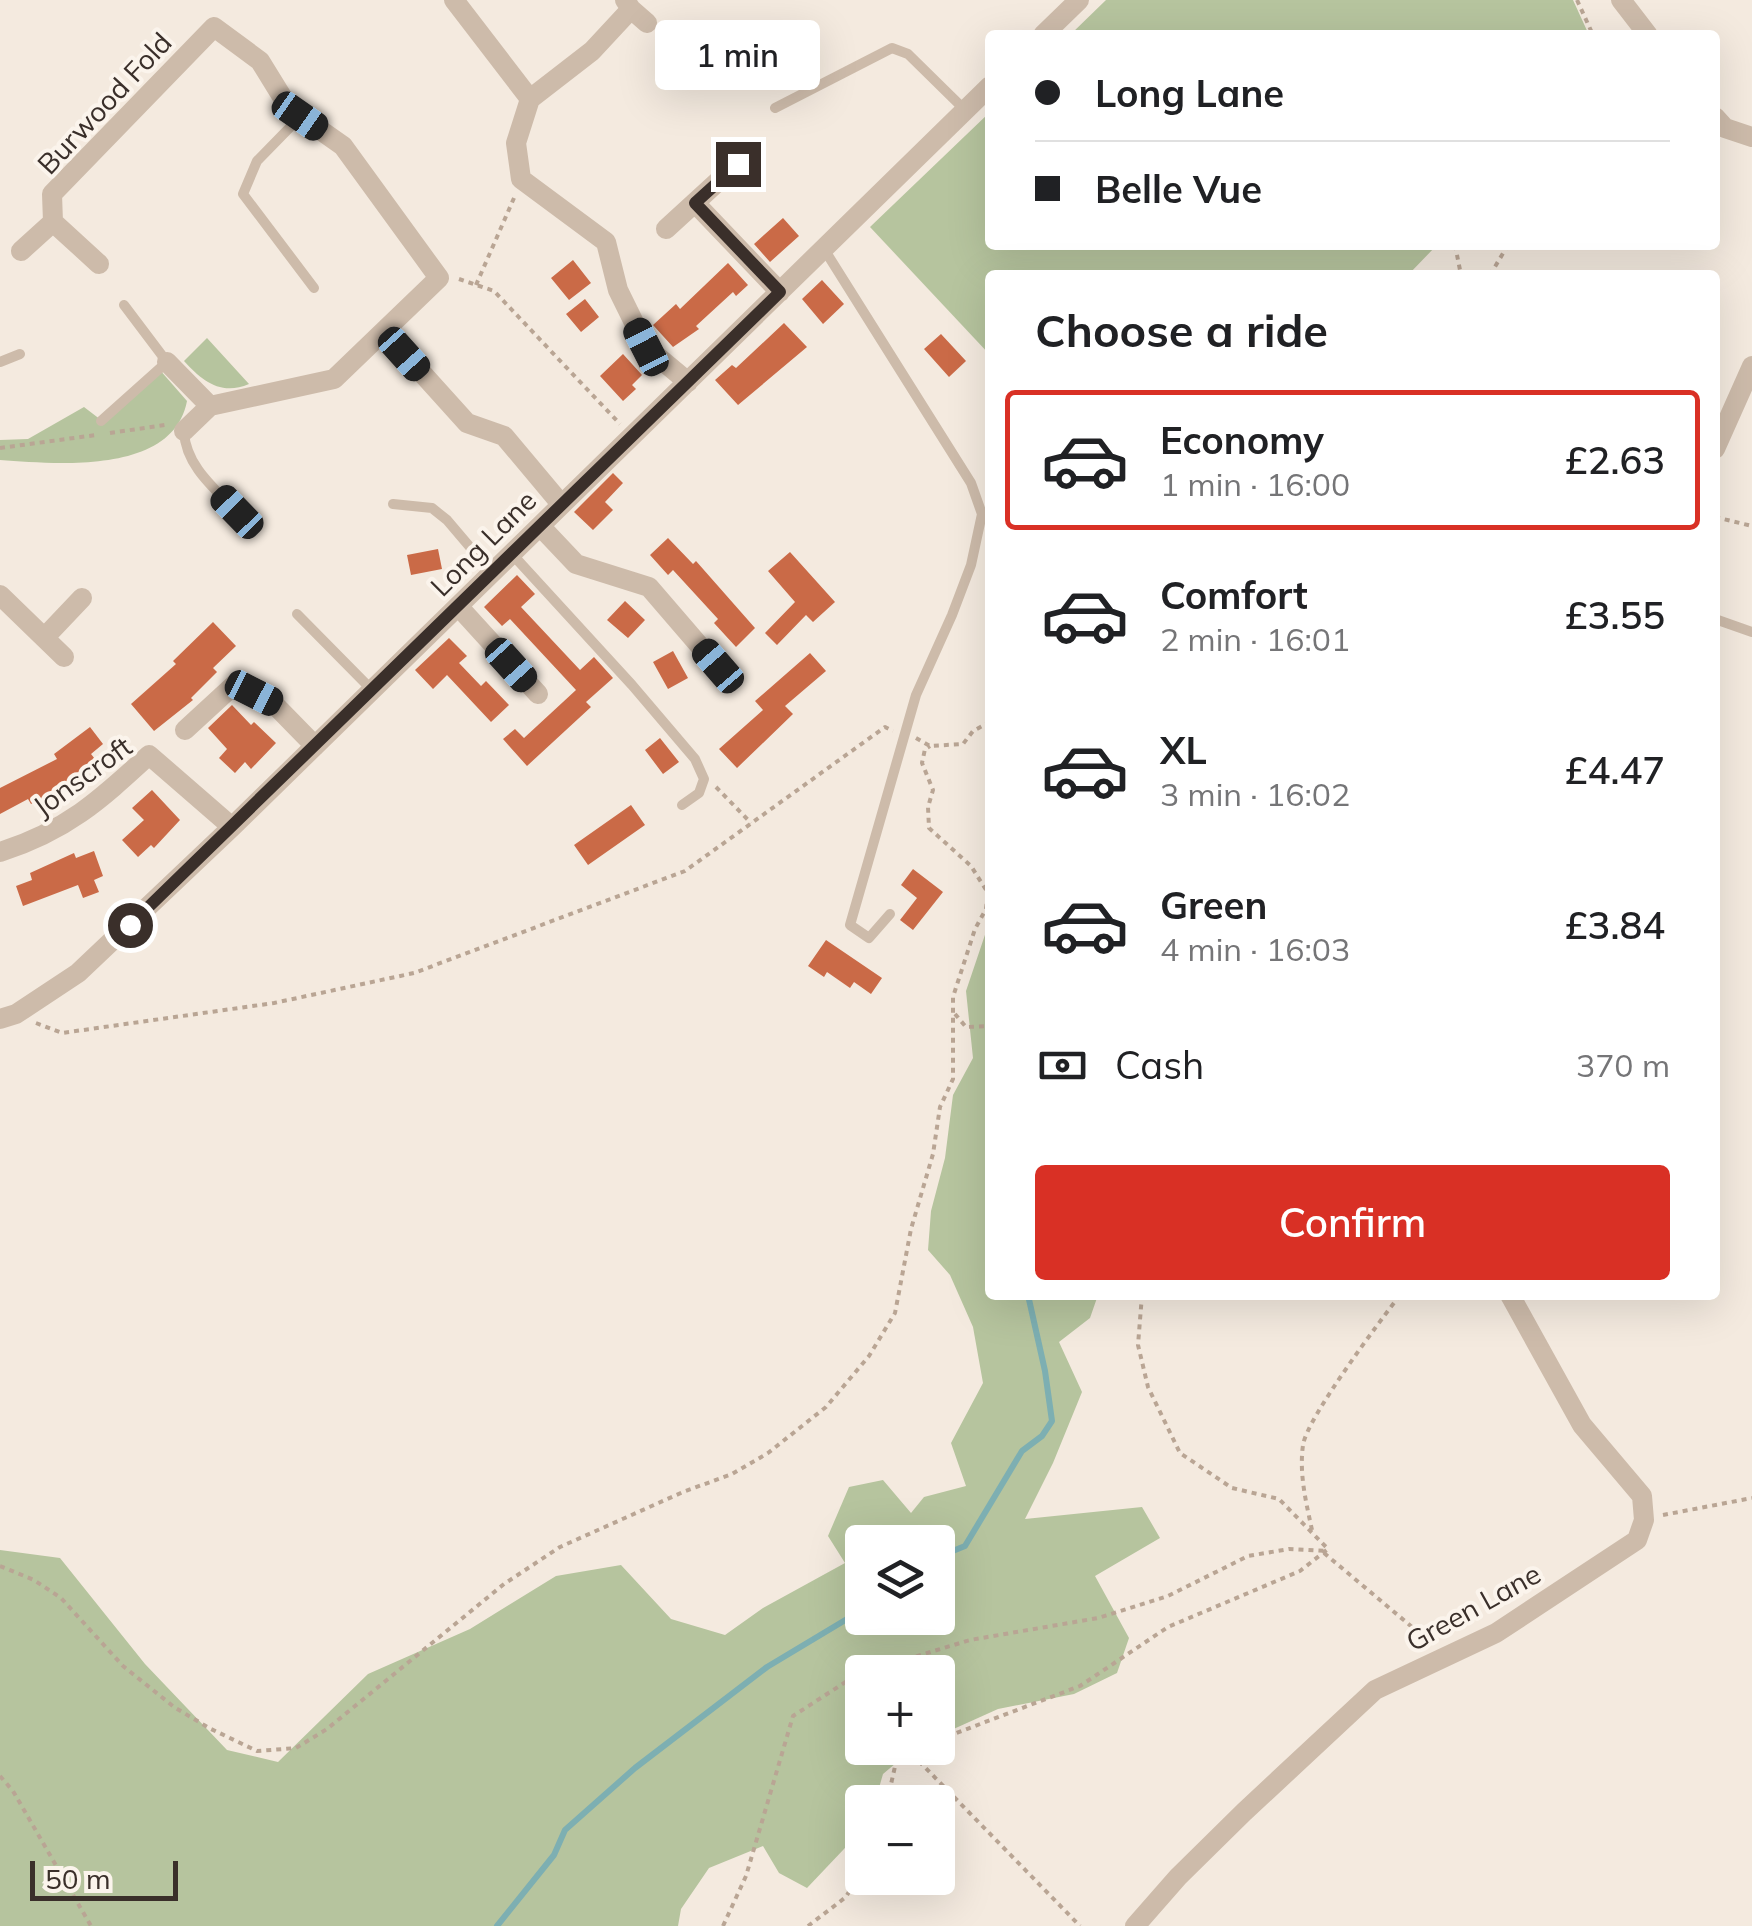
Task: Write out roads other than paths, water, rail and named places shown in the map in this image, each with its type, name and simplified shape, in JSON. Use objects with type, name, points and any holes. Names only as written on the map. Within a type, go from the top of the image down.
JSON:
[{"type":"street","points":[[454,0],[530,99]]},
{"type":"street","points":[[1048,30],[1079,0]]},
{"type":"street","points":[[1620,0],[1644,30]]},
{"type":"street","points":[[634,11],[592,52],[530,99],[516,142],[521,179],[606,242],[618,290],[646,347],[688,382]]},
{"type":"street","name":"Burwood Fold","points":[[22,250],[53,222],[52,194],[214,27],[260,61],[289,108],[343,146],[439,278],[384,331]]},
{"type":"street","name":"Long Lane","points":[[8,1017],[78,973],[985,91]]},
{"type":"street","points":[[1720,123],[1752,138]]},
{"type":"street","points":[[666,229],[738,164]]},
{"type":"street","points":[[695,203],[780,292]]},
{"type":"street","points":[[53,222],[99,264]]},
{"type":"street","points":[[184,430],[210,406],[334,380],[384,331],[467,423],[504,436],[562,504]]},
{"type":"street","points":[[168,362],[210,406]]},
{"type":"street","points":[[1720,438],[1752,366]]},
{"type":"street","points":[[540,526],[576,564],[649,587],[718,666]]},
{"type":"street","points":[[0,595],[64,656]]},
{"type":"street","points":[[45,637],[82,598]]},
{"type":"street","points":[[458,606],[538,694]]},
{"type":"street","points":[[185,730],[235,684],[272,702],[315,746]]},
{"type":"street","name":"Jonscroft","points":[[0,852],[42,838],[98,802],[149,755],[232,827]]},
{"type":"street","name":"Green Lane","points":[[1135,1926],[1230,1825],[1375,1690],[1496,1633],[1636,1540],[1644,1520],[1642,1496],[1582,1425],[1513,1300]]},
{"type":"lane","points":[[775,108],[892,48],[908,54],[966,110]]},
{"type":"lane","points":[[300,116],[258,161],[243,194],[314,288]]},
{"type":"lane","points":[[824,249],[972,483],[982,514],[971,565],[916,695],[850,925],[869,938],[890,914]]},
{"type":"lane","points":[[101,421],[168,362],[124,306]]},
{"type":"lane","points":[[0,362],[20,354]]},
{"type":"lane","points":[[184,430],[185,450],[197,470],[237,512]]},
{"type":"lane","points":[[392,504],[432,508],[492,573]]},
{"type":"lane","points":[[512,554],[632,685],[702,772],[704,780],[699,793],[682,804]]},
{"type":"lane","points":[[297,614],[372,690]]},
{"type":"lane","points":[[1720,620],[1752,632]]},
{"type":"waterway","points":[[955,1550],[965,1546],[1022,1451],[1042,1436],[1052,1421],[1029,1300]]},
{"type":"waterway","points":[[497,1926],[554,1855],[565,1830],[635,1768],[767,1667],[845,1620]]}]
